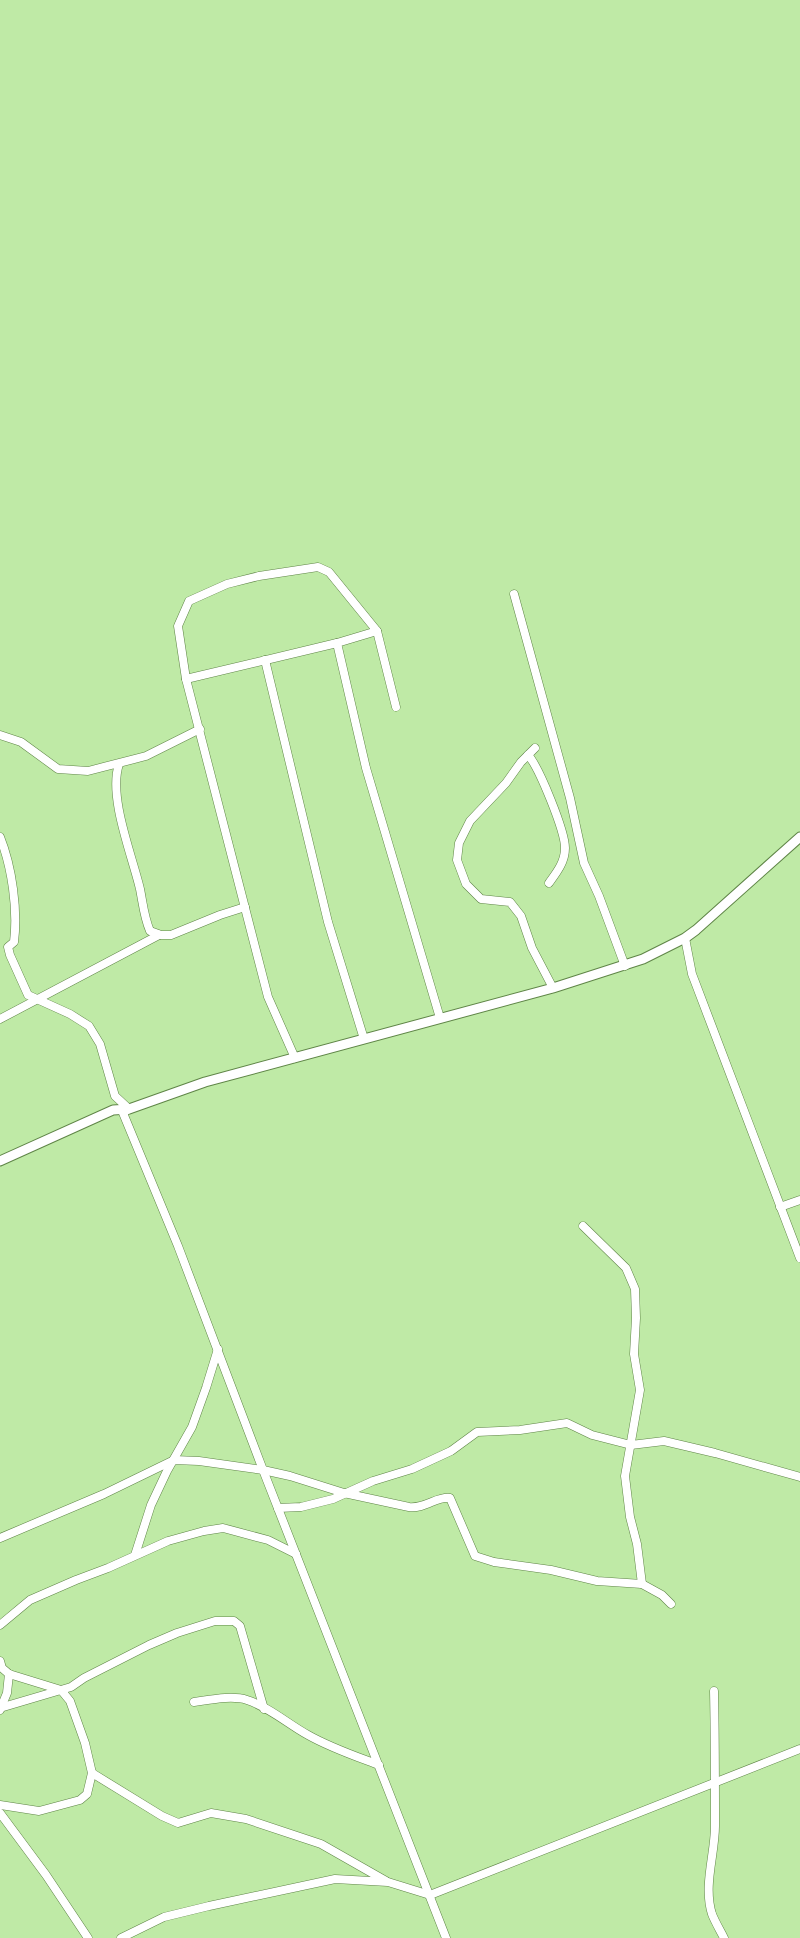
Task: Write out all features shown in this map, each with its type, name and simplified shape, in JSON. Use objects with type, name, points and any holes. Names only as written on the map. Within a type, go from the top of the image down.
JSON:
[{"type":"main road","points":[[0,1160],[113,1110],[129,1109],[205,1082],[553,988],[643,959],[685,938],[738,894],[800,836]]},
{"type":"street","points":[[295,1058],[268,997],[186,679],[178,626],[189,601],[227,584],[318,566],[329,572],[377,631],[396,707]]},
{"type":"street","points":[[514,594],[570,798],[584,863],[599,896],[625,966]]},
{"type":"street","points":[[186,679],[337,643],[377,631]]},
{"type":"street","points":[[337,643],[366,768],[440,1018]]},
{"type":"street","points":[[265,660],[328,922],[364,1039]]},
{"type":"street","points":[[0,735],[20,742],[58,769],[88,772],[146,756],[200,729]]},
{"type":"street","points":[[534,748],[506,783],[470,821],[459,843],[457,860],[466,884],[481,899],[510,902],[521,916],[532,948],[553,988]]},
{"type":"street","points":[[528,755],[534,762],[543,780],[565,848],[561,868],[549,883]]},
{"type":"street","points":[[119,764],[114,781],[129,854],[140,889],[144,918],[150,931],[159,935]]},
{"type":"street","points":[[0,836],[14,898],[16,928],[14,942],[8,947],[10,955],[28,995],[70,1014],[89,1026],[100,1044],[114,1096],[129,1109],[123,1113],[218,1348],[263,1470],[446,1938]]},
{"type":"street","points":[[0,1019],[159,935],[171,934],[245,907]]},
{"type":"street","points":[[685,938],[692,974],[800,1258]]},
{"type":"street","points":[[780,1207],[800,1200]]},
{"type":"street","points":[[583,1226],[626,1268],[635,1289],[634,1354],[640,1390],[625,1476],[642,1584]]},
{"type":"street","points":[[135,1555],[151,1504],[192,1428],[218,1348]]},
{"type":"street","points":[[278,1508],[301,1507],[333,1498],[373,1481],[412,1469],[451,1451],[478,1432],[520,1430],[567,1423],[592,1435],[631,1445],[664,1441],[800,1477]]},
{"type":"street","points":[[0,1538],[104,1494],[174,1460],[199,1461],[263,1470],[290,1476],[344,1493],[418,1508],[450,1498],[475,1556],[494,1562],[551,1570],[597,1581],[642,1584],[662,1595],[671,1604]]},
{"type":"street","points":[[0,1625],[30,1600],[168,1540],[204,1531],[223,1528],[268,1540],[296,1554]]},
{"type":"street","points":[[1,1709],[71,1687],[84,1678],[177,1633],[215,1621],[234,1621],[240,1626],[264,1709]]},
{"type":"street","points":[[0,1661],[2,1668],[9,1674],[61,1690],[70,1700],[85,1743],[92,1773],[87,1794],[80,1800],[39,1811],[0,1804]]},
{"type":"street","points":[[1,1709],[7,1693],[9,1674]]},
{"type":"street","points":[[714,1692],[716,1740],[714,1851],[708,1889],[712,1913],[724,1938]]},
{"type":"street","points":[[194,1702],[215,1698],[246,1700],[307,1735],[338,1750],[379,1765]]},
{"type":"street","points":[[92,1773],[155,1812],[178,1823],[211,1813],[246,1819],[321,1844],[388,1882],[430,1895],[800,1749]]},
{"type":"street","points":[[0,1813],[46,1875],[88,1938]]},
{"type":"street","points":[[121,1938],[164,1917],[335,1879],[388,1882]]}]
